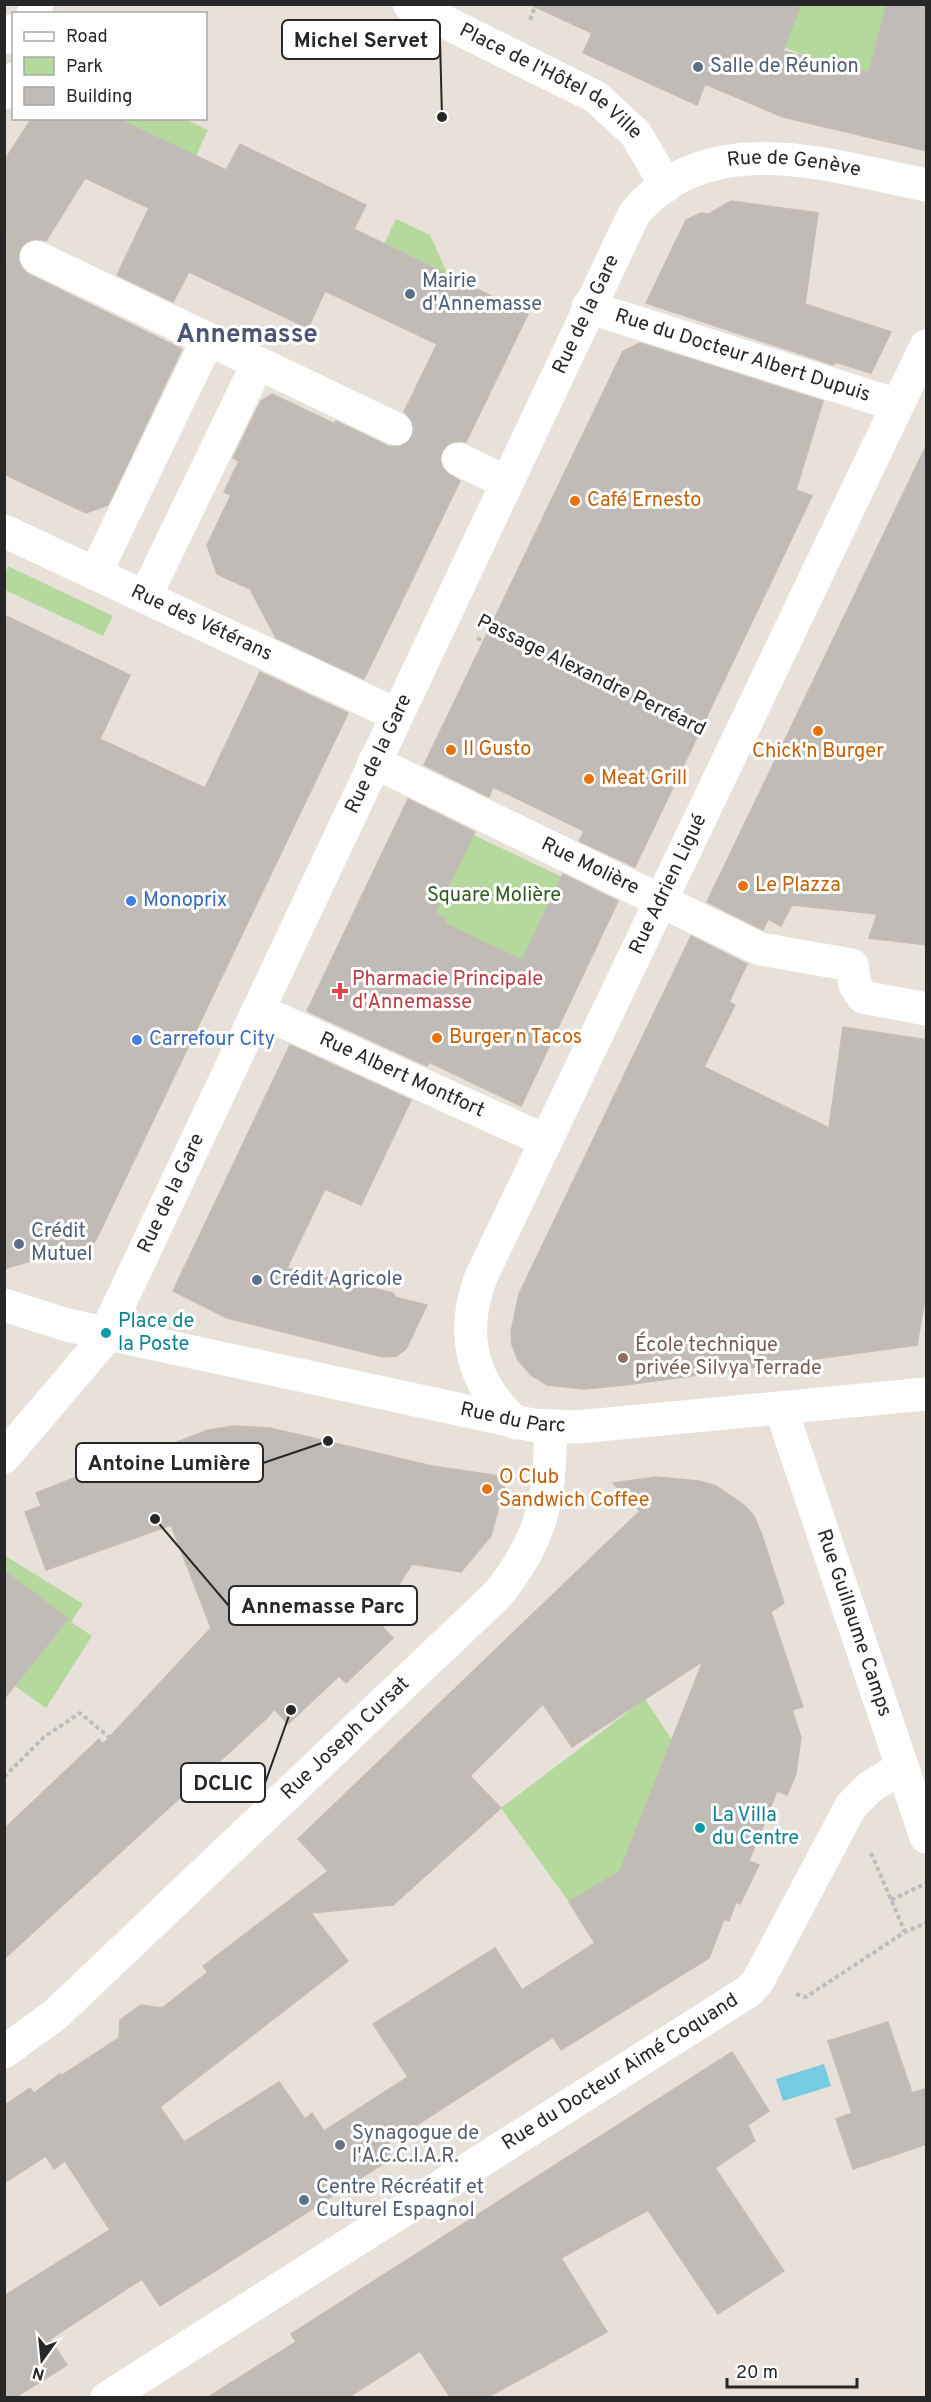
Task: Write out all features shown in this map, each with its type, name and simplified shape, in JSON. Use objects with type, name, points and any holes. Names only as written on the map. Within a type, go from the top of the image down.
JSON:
[{"type":"street","name":"Place de l'Hôtel de Ville","points":[[409,4],[596,97],[636,134],[666,186]]},
{"type":"street","name":"Rue de Genève","points":[[666,186],[702,168],[760,157],[801,160],[927,185]]},
{"type":"street","name":"Rue de la Gare","points":[[4,1456],[84,1366],[105,1333],[628,222],[641,205],[666,186]]},
{"type":"street","points":[[36,256],[396,429]]},
{"type":"street","name":"Rue du Docteur Albert Dupuis","points":[[588,307],[897,405]]},
{"type":"street","points":[[95,574],[208,339]]},
{"type":"street","name":"Rue Adrien Ligué","points":[[516,1422],[493,1400],[484,1386],[472,1356],[469,1324],[481,1276],[544,1140],[927,346]]},
{"type":"street","points":[[145,597],[258,363]]},
{"type":"street","points":[[458,459],[506,482]]},
{"type":"street","name":"Rue des Vétérans","points":[[4,531],[397,716]]},
{"type":"street","name":"Rue Molière","points":[[374,762],[660,899],[760,950],[852,965],[855,985],[863,997],[927,1009]]},
{"type":"street","name":"Rue Albert Montfort","points":[[258,1010],[544,1140]]},
{"type":"street","name":"Rue du Parc","points":[[4,1305],[45,1319],[105,1333],[516,1422],[550,1427],[781,1409],[927,1394]]},
{"type":"street","name":"Rue Guillaume Camps","points":[[781,1409],[927,1837]]},
{"type":"street","name":"Rue Joseph Cursat","points":[[4,2052],[56,2014],[497,1595],[527,1555],[542,1518],[548,1478],[550,1427]]},
{"type":"street","name":"Rue du Docteur Aimé Coquand","points":[[106,2397],[739,1998],[758,1981],[851,1806],[870,1787],[902,1767]]},
{"type":"path","name":"Passage Alexandre Perréard","points":[[441,620],[728,758]]},
{"type":"path","points":[[4,1777],[44,1737],[80,1713],[115,1742]]},
{"type":"path","points":[[851,1806],[905,1932]]},
{"type":"path","points":[[891,1900],[927,1883]]},
{"type":"path","points":[[758,1981],[806,1997],[905,1932],[927,1923]]},
{"type":"green space","points":[[911,4],[884,16],[878,38],[884,41],[876,74],[808,57],[784,47],[801,5]]},
{"type":"green space","points":[[187,120],[208,130],[196,156],[121,121]]},
{"type":"green space","points":[[396,219],[430,235],[448,275],[384,244]]},
{"type":"green space","points":[[8,566],[113,616],[103,636],[5,590],[5,574]]},
{"type":"green space","name":"Square Molière","points":[[474,835],[562,877],[513,978],[436,940],[446,918],[429,910],[463,839],[471,842]]},
{"type":"green space","points":[[4,1555],[83,1604],[71,1622],[92,1636],[46,1708],[15,1686],[42,1651],[46,1602],[5,1570]]},
{"type":"green space","points":[[645,1699],[672,1740],[620,1871],[569,1902],[501,1808]]},
{"type":"water","points":[[824,2064],[831,2086],[783,2101],[776,2079]]},
{"type":"building","points":[[529,4],[801,4],[783,51],[869,72],[887,4],[927,4],[927,151],[783,117],[705,84],[697,105],[583,53],[592,33]]},
{"type":"building","points":[[31,120],[120,120],[226,170],[240,144],[366,205],[354,229],[528,314],[466,442],[457,440],[448,443],[441,451],[439,460],[442,469],[460,481],[364,679],[276,638],[250,589],[217,574],[207,545],[231,495],[224,492],[239,461],[233,458],[261,401],[272,394],[335,424],[336,421],[388,446],[398,448],[407,444],[413,437],[415,427],[412,419],[404,412],[437,344],[325,291],[308,328],[189,272],[173,302],[117,275],[149,208],[85,178],[46,241],[34,238],[26,241],[19,248],[17,258],[20,267],[28,274],[182,349],[108,505],[86,513],[4,474],[4,161]]},
{"type":"building","points":[[731,201],[818,213],[805,304],[891,332],[871,373],[835,362],[834,365],[646,303],[686,220],[701,213],[709,214]]},
{"type":"building","points":[[640,343],[823,401],[796,490],[812,496],[635,867],[579,841],[584,831],[493,787],[489,797],[424,765],[623,351]]},
{"type":"building","points":[[927,444],[927,945],[869,938],[877,914],[792,905],[781,926],[768,919],[763,930],[707,902]]},
{"type":"building","points":[[4,615],[130,675],[100,739],[205,788],[260,672],[348,713],[95,1242],[4,1269]]},
{"type":"building","points":[[408,799],[475,832],[435,913],[446,918],[444,923],[522,960],[563,874],[618,901],[521,1106],[429,1062],[427,1066],[307,1011]]},
{"type":"building","points":[[691,936],[747,964],[729,1002],[735,1005],[704,1067],[829,1128],[843,1027],[927,1040],[927,1287],[917,1345],[625,1385],[585,1389],[547,1385],[531,1375],[518,1360],[512,1345],[511,1332],[519,1294]]},
{"type":"building","points":[[290,1045],[411,1100],[361,1205],[325,1189],[287,1268],[393,1293],[395,1297],[427,1305],[406,1349],[396,1356],[383,1357],[227,1318],[173,1291]]},
{"type":"building","points":[[234,1426],[270,1428],[432,1466],[507,1477],[491,1536],[461,1572],[412,1564],[376,1620],[393,1638],[346,1683],[339,1676],[288,1724],[274,1709],[4,1959],[4,1829],[99,1739],[103,1744],[211,1628],[171,1525],[46,1570],[25,1512],[41,1506],[36,1493],[74,1478],[76,1481],[208,1430]]},
{"type":"building","points":[[656,1477],[699,1481],[716,1486],[744,1505],[754,1516],[762,1535],[784,1603],[771,1612],[803,1707],[792,1710],[801,1737],[796,1774],[787,1795],[777,1791],[749,1861],[759,1865],[740,1904],[736,1902],[729,1921],[724,1919],[709,1958],[561,2050],[553,2037],[384,2146],[392,2158],[160,2306],[142,2279],[50,2339],[67,2365],[16,2397],[4,2397],[4,2296],[110,2230],[65,2161],[54,2169],[46,2156],[4,2183],[4,2106],[30,2088],[34,2093],[60,2074],[61,2076],[119,2038],[120,2020],[141,2005],[162,2008],[208,1972],[203,1966],[328,1871],[298,1839],[640,1511],[613,1483]],"holes":[[[703,1661],[620,1871],[569,1902],[595,1943],[522,1990],[495,1948],[373,2024],[408,2077],[324,2131],[312,2113],[305,2119],[279,2082],[184,2142],[160,2107],[348,1961],[311,1913],[393,1905],[501,1808],[470,1776],[543,1704],[572,1747]]]},
{"type":"building","points":[[4,1570],[68,1619],[4,1699]]},
{"type":"building","points":[[888,2022],[912,2093],[927,2088],[927,2144],[853,2169],[836,2119],[852,2113],[828,2041]]},
{"type":"building","points":[[732,2052],[769,2111],[748,2125],[755,2141],[715,2168],[784,2271],[718,2314],[648,2210],[561,2258],[607,2332],[488,2397],[450,2397],[420,2351],[349,2397],[208,2397],[296,2342],[291,2334]]},
{"type":"tunnel","points":[[4,242],[36,257]]},
{"type":"tunnel","points":[[396,429],[458,459]]},
{"type":"place","name":"Salle de Réunion","points":[[698,67]]},
{"type":"place","name":"Michel Servet","points":[[442,117]]},
{"type":"place","name":"Mairie d'Annemasse","points":[[410,294]]},
{"type":"place","name":"Café Ernesto","points":[[575,501]]},
{"type":"place","name":"Chick'n Burger","points":[[818,731]]},
{"type":"place","name":"Il Gusto","points":[[451,750]]},
{"type":"place","name":"Meat Grill","points":[[589,779]]},
{"type":"place","name":"Le Plazza","points":[[743,886]]},
{"type":"place","name":"Monoprix","points":[[131,901]]},
{"type":"place","name":"Pharmacie Principale d'Annemasse","points":[[340,991]]},
{"type":"place","name":"Burger n Tacos","points":[[437,1038]]},
{"type":"place","name":"Carrefour City","points":[[137,1040]]},
{"type":"place","name":"Crédit Mutuel","points":[[19,1244]]},
{"type":"place","name":"Crédit Agricole","points":[[257,1280]]},
{"type":"place","name":"Place de la Poste","points":[[106,1333]]},
{"type":"place","name":"École technique privée Silvya Terrade","points":[[623,1358]]},
{"type":"place","name":"Antoine Lumière","points":[[328,1441]]},
{"type":"place","name":"O Club Sandwich Coffee","points":[[487,1489]]},
{"type":"place","name":"Annemasse Parc","points":[[155,1519]]},
{"type":"place","name":"DCLIC","points":[[291,1710]]},
{"type":"place","name":"La Villa du Centre","points":[[700,1828]]},
{"type":"place","name":"Synagogue de l'A.C.C.I.A.R.","points":[[340,2145]]},
{"type":"place","name":"Centre Récréatif et Culturel Espagnol","points":[[304,2200]]},
{"type":"district","name":"Annemasse","points":[[247,335]]}]
